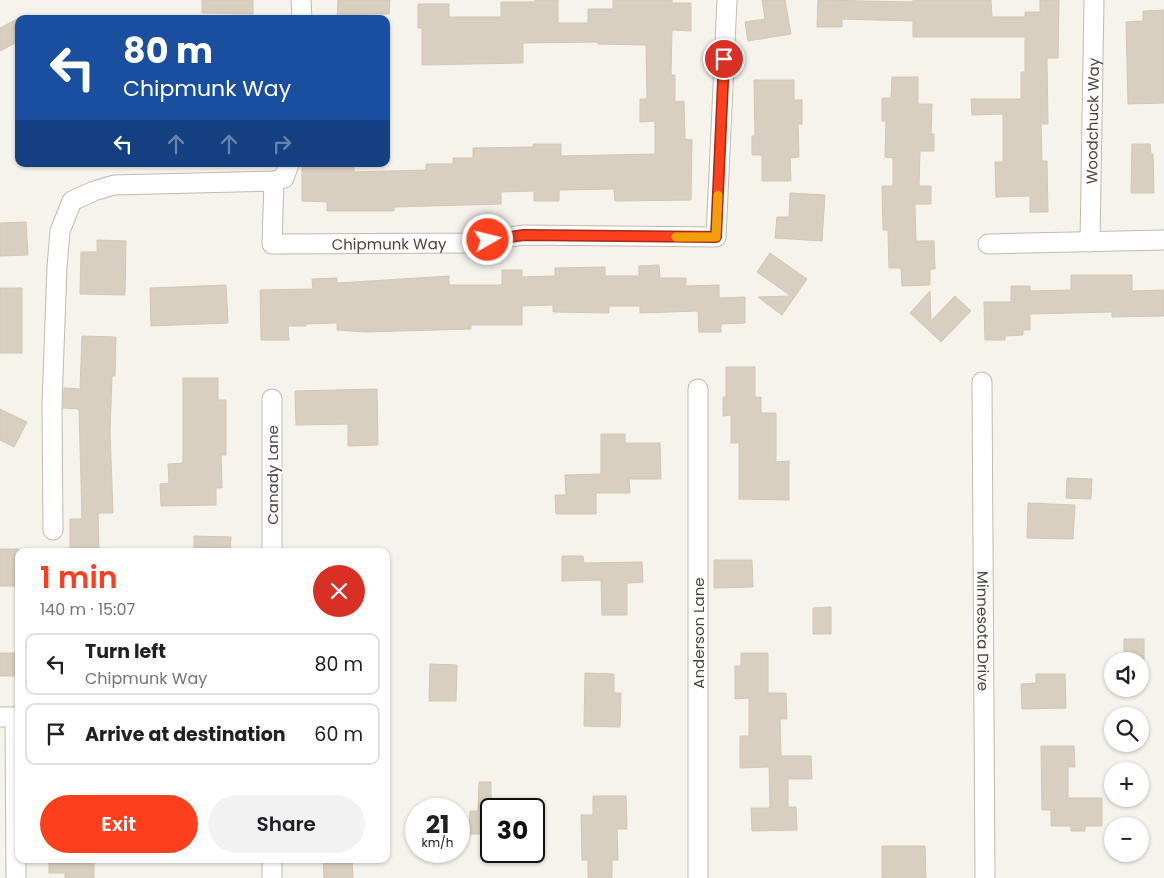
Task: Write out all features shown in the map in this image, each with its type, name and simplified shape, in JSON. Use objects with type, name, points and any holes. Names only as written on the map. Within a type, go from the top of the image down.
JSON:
[{"type":"street","points":[[301,0],[302,15]]},
{"type":"street","name":"Chipmunk Way","points":[[274,181],[272,244],[469,243],[524,235],[716,237],[727,0]]},
{"type":"street","name":"Woodchuck Way","points":[[1090,242],[1094,0]]},
{"type":"street","points":[[53,530],[52,404],[57,267],[60,231],[72,201],[94,191],[114,185],[274,181],[284,178],[288,167]]},
{"type":"street","points":[[988,244],[1164,240]]},
{"type":"street","name":"Minnesota Drive","points":[[982,382],[985,878]]},
{"type":"street","name":"Anderson Lane","points":[[698,389],[698,878]]},
{"type":"street","name":"Canady Lane","points":[[272,399],[272,548]]},
{"type":"street","points":[[0,717],[15,717]]},
{"type":"street","points":[[16,863],[16,878]]},
{"type":"street","points":[[272,863],[272,878]]},
{"type":"building","points":[[202,0],[253,0],[253,14],[202,13]]},
{"type":"building","points":[[338,0],[390,0],[389,14],[337,15]]},
{"type":"building","points":[[535,0],[558,0],[558,23],[588,23],[588,9],[613,9],[613,0],[672,0],[672,3],[691,3],[691,31],[672,30],[671,75],[675,75],[675,102],[684,101],[685,139],[692,140],[691,200],[615,201],[614,189],[559,190],[559,201],[534,201],[534,191],[501,192],[501,204],[394,207],[394,211],[327,211],[327,202],[302,201],[302,167],[354,167],[354,172],[426,170],[426,164],[453,164],[453,158],[473,158],[473,148],[533,147],[533,144],[561,144],[561,156],[655,154],[655,121],[640,122],[640,99],[647,99],[646,45],[598,44],[598,42],[523,43],[523,63],[422,65],[422,28],[418,28],[418,4],[449,4],[449,17],[501,17],[501,2],[535,2]]},
{"type":"building","points":[[762,0],[785,0],[791,34],[748,41],[745,22],[765,19]]},
{"type":"building","points":[[818,0],[913,2],[913,0],[991,0],[992,17],[1025,17],[1025,12],[1040,12],[1040,0],[1059,0],[1058,58],[1047,58],[1048,124],[1041,124],[1042,161],[1047,161],[1048,212],[1030,212],[1030,196],[996,197],[995,162],[1003,162],[1003,114],[972,115],[971,99],[1021,99],[1021,72],[1025,72],[1025,37],[913,37],[913,21],[842,19],[842,27],[817,27]]},
{"type":"building","points":[[1164,10],[1164,103],[1128,104],[1126,22],[1143,21],[1143,11]]},
{"type":"building","points":[[15,20],[15,43],[0,51],[0,28]]},
{"type":"building","points":[[892,77],[918,77],[918,104],[932,104],[931,134],[934,134],[934,151],[920,151],[919,186],[931,186],[931,204],[915,204],[916,241],[934,241],[935,269],[930,269],[930,285],[902,286],[901,268],[889,268],[888,230],[883,230],[882,186],[893,186],[893,158],[885,157],[886,121],[882,121],[882,98],[891,98]]},
{"type":"building","points":[[754,80],[794,80],[794,100],[802,100],[802,124],[798,124],[799,157],[790,158],[791,181],[762,181],[762,155],[752,155],[752,136],[755,136]]},
{"type":"building","points":[[1132,144],[1150,144],[1151,154],[1153,154],[1154,193],[1131,193]]},
{"type":"building","points":[[790,193],[825,195],[822,241],[775,238],[777,217],[789,217]]},
{"type":"building","points":[[26,222],[28,255],[0,256],[0,223]]},
{"type":"building","points":[[97,240],[126,241],[125,295],[80,294],[81,252],[97,252]]},
{"type":"building","points":[[770,253],[807,279],[782,315],[758,297],[791,296],[757,272]]},
{"type":"building","points":[[659,265],[660,278],[686,278],[686,286],[719,285],[719,298],[745,297],[745,323],[721,324],[721,332],[699,332],[698,311],[640,313],[640,306],[609,306],[609,313],[553,312],[553,305],[522,306],[522,325],[471,325],[471,329],[366,332],[337,330],[337,323],[306,324],[306,326],[288,326],[289,340],[261,340],[260,290],[313,289],[312,279],[337,278],[337,283],[449,276],[449,285],[502,285],[502,270],[522,270],[522,277],[555,276],[555,268],[605,267],[605,276],[639,276],[639,266]]},
{"type":"building","points":[[1071,275],[1132,275],[1132,291],[1164,290],[1164,316],[1112,317],[1112,312],[1030,314],[1030,330],[1023,330],[1023,335],[1005,336],[1005,340],[985,340],[984,302],[1011,302],[1011,286],[1030,286],[1030,291],[1071,290]]},
{"type":"building","points":[[226,285],[228,323],[151,326],[150,288]]},
{"type":"building","points":[[0,288],[22,288],[22,353],[0,353]]},
{"type":"building","points":[[930,291],[931,321],[955,296],[971,311],[941,342],[910,313]]},
{"type":"building","points":[[82,336],[116,337],[115,376],[112,376],[110,431],[113,513],[98,513],[99,548],[70,548],[70,519],[82,519],[79,409],[63,408],[64,388],[80,389]]},
{"type":"building","points":[[726,367],[755,367],[755,397],[761,397],[761,413],[776,413],[776,462],[789,461],[789,500],[739,499],[739,443],[731,443],[731,415],[723,416],[723,397],[726,397]]},
{"type":"building","points":[[183,378],[218,378],[218,400],[226,400],[226,455],[221,455],[222,488],[216,488],[216,505],[161,506],[160,484],[169,483],[168,464],[183,463]]},
{"type":"building","points":[[377,389],[378,445],[348,446],[348,424],[296,425],[295,391]]},
{"type":"building","points":[[0,409],[27,422],[14,447],[0,440]]},
{"type":"building","points":[[601,434],[625,434],[625,443],[660,443],[661,479],[629,479],[630,493],[596,493],[596,514],[556,514],[555,495],[566,495],[565,475],[601,474]]},
{"type":"building","points":[[1067,478],[1092,479],[1091,499],[1066,498]]},
{"type":"building","points":[[1028,503],[1075,505],[1073,539],[1027,538]]},
{"type":"building","points":[[194,536],[231,537],[230,548],[194,548]]},
{"type":"building","points":[[0,549],[15,549],[15,586],[0,586]]},
{"type":"building","points":[[562,556],[583,556],[584,563],[642,562],[643,582],[627,583],[627,615],[602,615],[601,580],[562,581]]},
{"type":"building","points":[[714,560],[752,560],[753,587],[714,588]]},
{"type":"building","points":[[831,607],[831,634],[813,634],[813,608]]},
{"type":"building","points":[[1124,639],[1144,639],[1144,652],[1124,652]]},
{"type":"building","points":[[0,653],[15,653],[15,676],[0,676]]},
{"type":"building","points":[[741,653],[768,653],[768,693],[786,693],[787,719],[780,719],[781,756],[811,756],[812,779],[788,779],[788,807],[796,807],[797,830],[752,831],[751,808],[770,808],[769,767],[740,768],[740,736],[749,736],[749,698],[735,699],[735,666],[741,666]]},
{"type":"building","points":[[430,664],[457,665],[456,701],[429,701]]},
{"type":"building","points":[[585,673],[614,674],[614,693],[621,693],[620,727],[584,726]]},
{"type":"building","points":[[1036,674],[1065,674],[1066,708],[1022,709],[1021,684],[1036,683]]},
{"type":"building","points":[[1041,746],[1074,746],[1075,767],[1068,767],[1068,798],[1102,798],[1102,826],[1085,826],[1085,831],[1071,831],[1071,826],[1051,826],[1051,810],[1042,810]]},
{"type":"building","points":[[479,782],[491,782],[491,798],[480,798],[480,834],[470,834],[470,811],[478,811]]},
{"type":"building","points":[[593,796],[626,796],[627,829],[617,829],[618,860],[612,860],[612,878],[588,878],[588,860],[582,860],[581,815],[593,815]]},
{"type":"building","points":[[882,846],[925,846],[926,878],[882,878]]},
{"type":"building","points":[[49,863],[94,863],[94,878],[65,878],[65,873],[49,873]]},
{"type":"building","points":[[323,863],[352,863],[353,878],[324,878]]},
{"type":"slow traffic","points":[[676,237],[716,237],[718,195]]},
{"type":"route","points":[[488,240],[524,235],[716,237],[724,59]]}]
